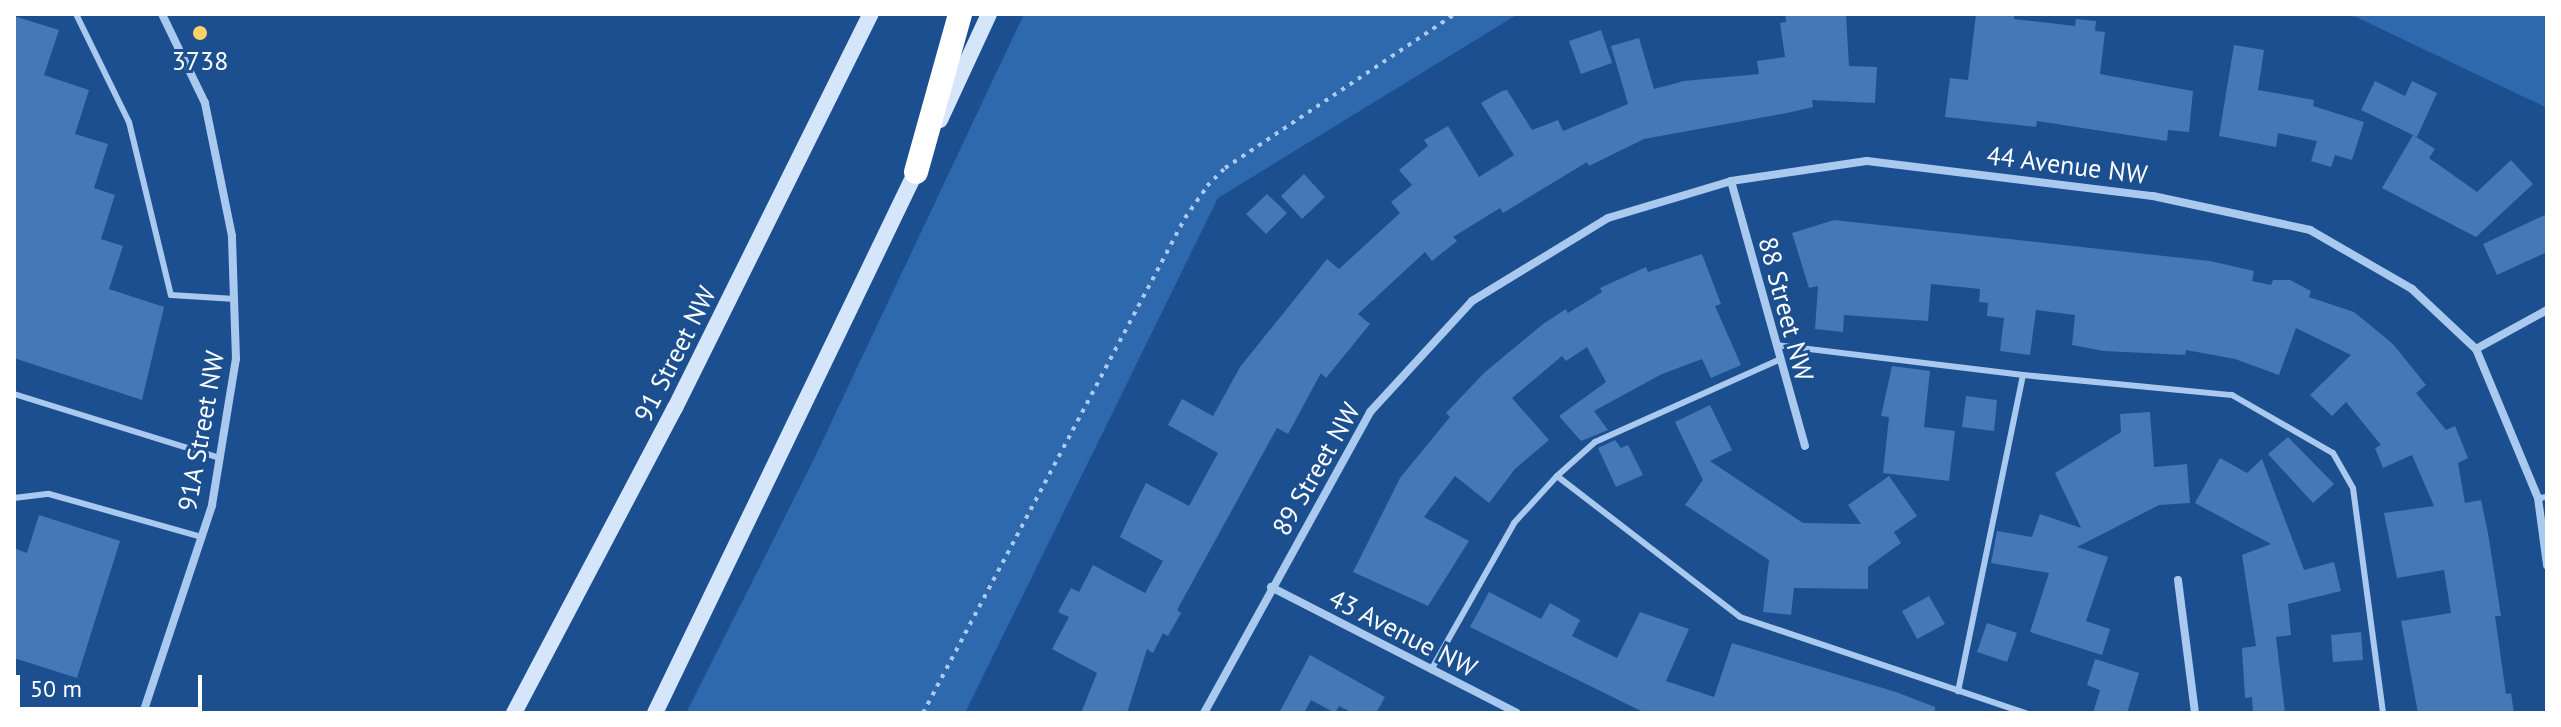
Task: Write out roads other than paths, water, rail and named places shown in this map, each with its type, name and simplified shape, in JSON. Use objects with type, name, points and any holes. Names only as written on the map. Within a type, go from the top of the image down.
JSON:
[{"type":"highway","points":[[916,172],[960,14]]},
{"type":"main road","name":"91 Street NW","points":[[514,713],[675,408],[871,14]]},
{"type":"main road","points":[[655,713],[989,14]]},
{"type":"street","name":"91A Street NW","points":[[143,713],[202,537],[220,458],[236,359],[232,236],[205,103],[162,14]]},
{"type":"street","name":"44 Avenue NW","points":[[1545,252],[1608,218],[1731,181],[1867,161],[2153,196],[2310,230],[2412,289],[2476,349]]},
{"type":"street","name":"88 Street NW","points":[[1731,181],[1778,360],[1805,446]]},
{"type":"street","name":"89 Street NW","points":[[1204,713],[1370,412],[1472,301],[1545,252]]},
{"type":"street","points":[[2547,310],[2476,349],[2543,498],[2547,565]]},
{"type":"street","points":[[2178,580],[2195,713]]},
{"type":"street","name":"43 Avenue NW","points":[[1271,587],[1517,713]]},
{"type":"lane","points":[[76,14],[129,122],[171,295],[235,299]]},
{"type":"lane","points":[[1774,344],[2023,375],[2232,395],[2333,453],[2353,488],[2383,713]]},
{"type":"lane","points":[[1431,670],[1514,523],[1557,476],[1595,442],[1778,360]]},
{"type":"lane","points":[[1958,691],[2023,375]]},
{"type":"lane","points":[[14,394],[220,458]]},
{"type":"lane","points":[[1557,476],[1740,617],[2026,713]]},
{"type":"lane","points":[[14,498],[49,494],[202,537]]},
{"type":"place","name":"3738","points":[[200,33]]}]
